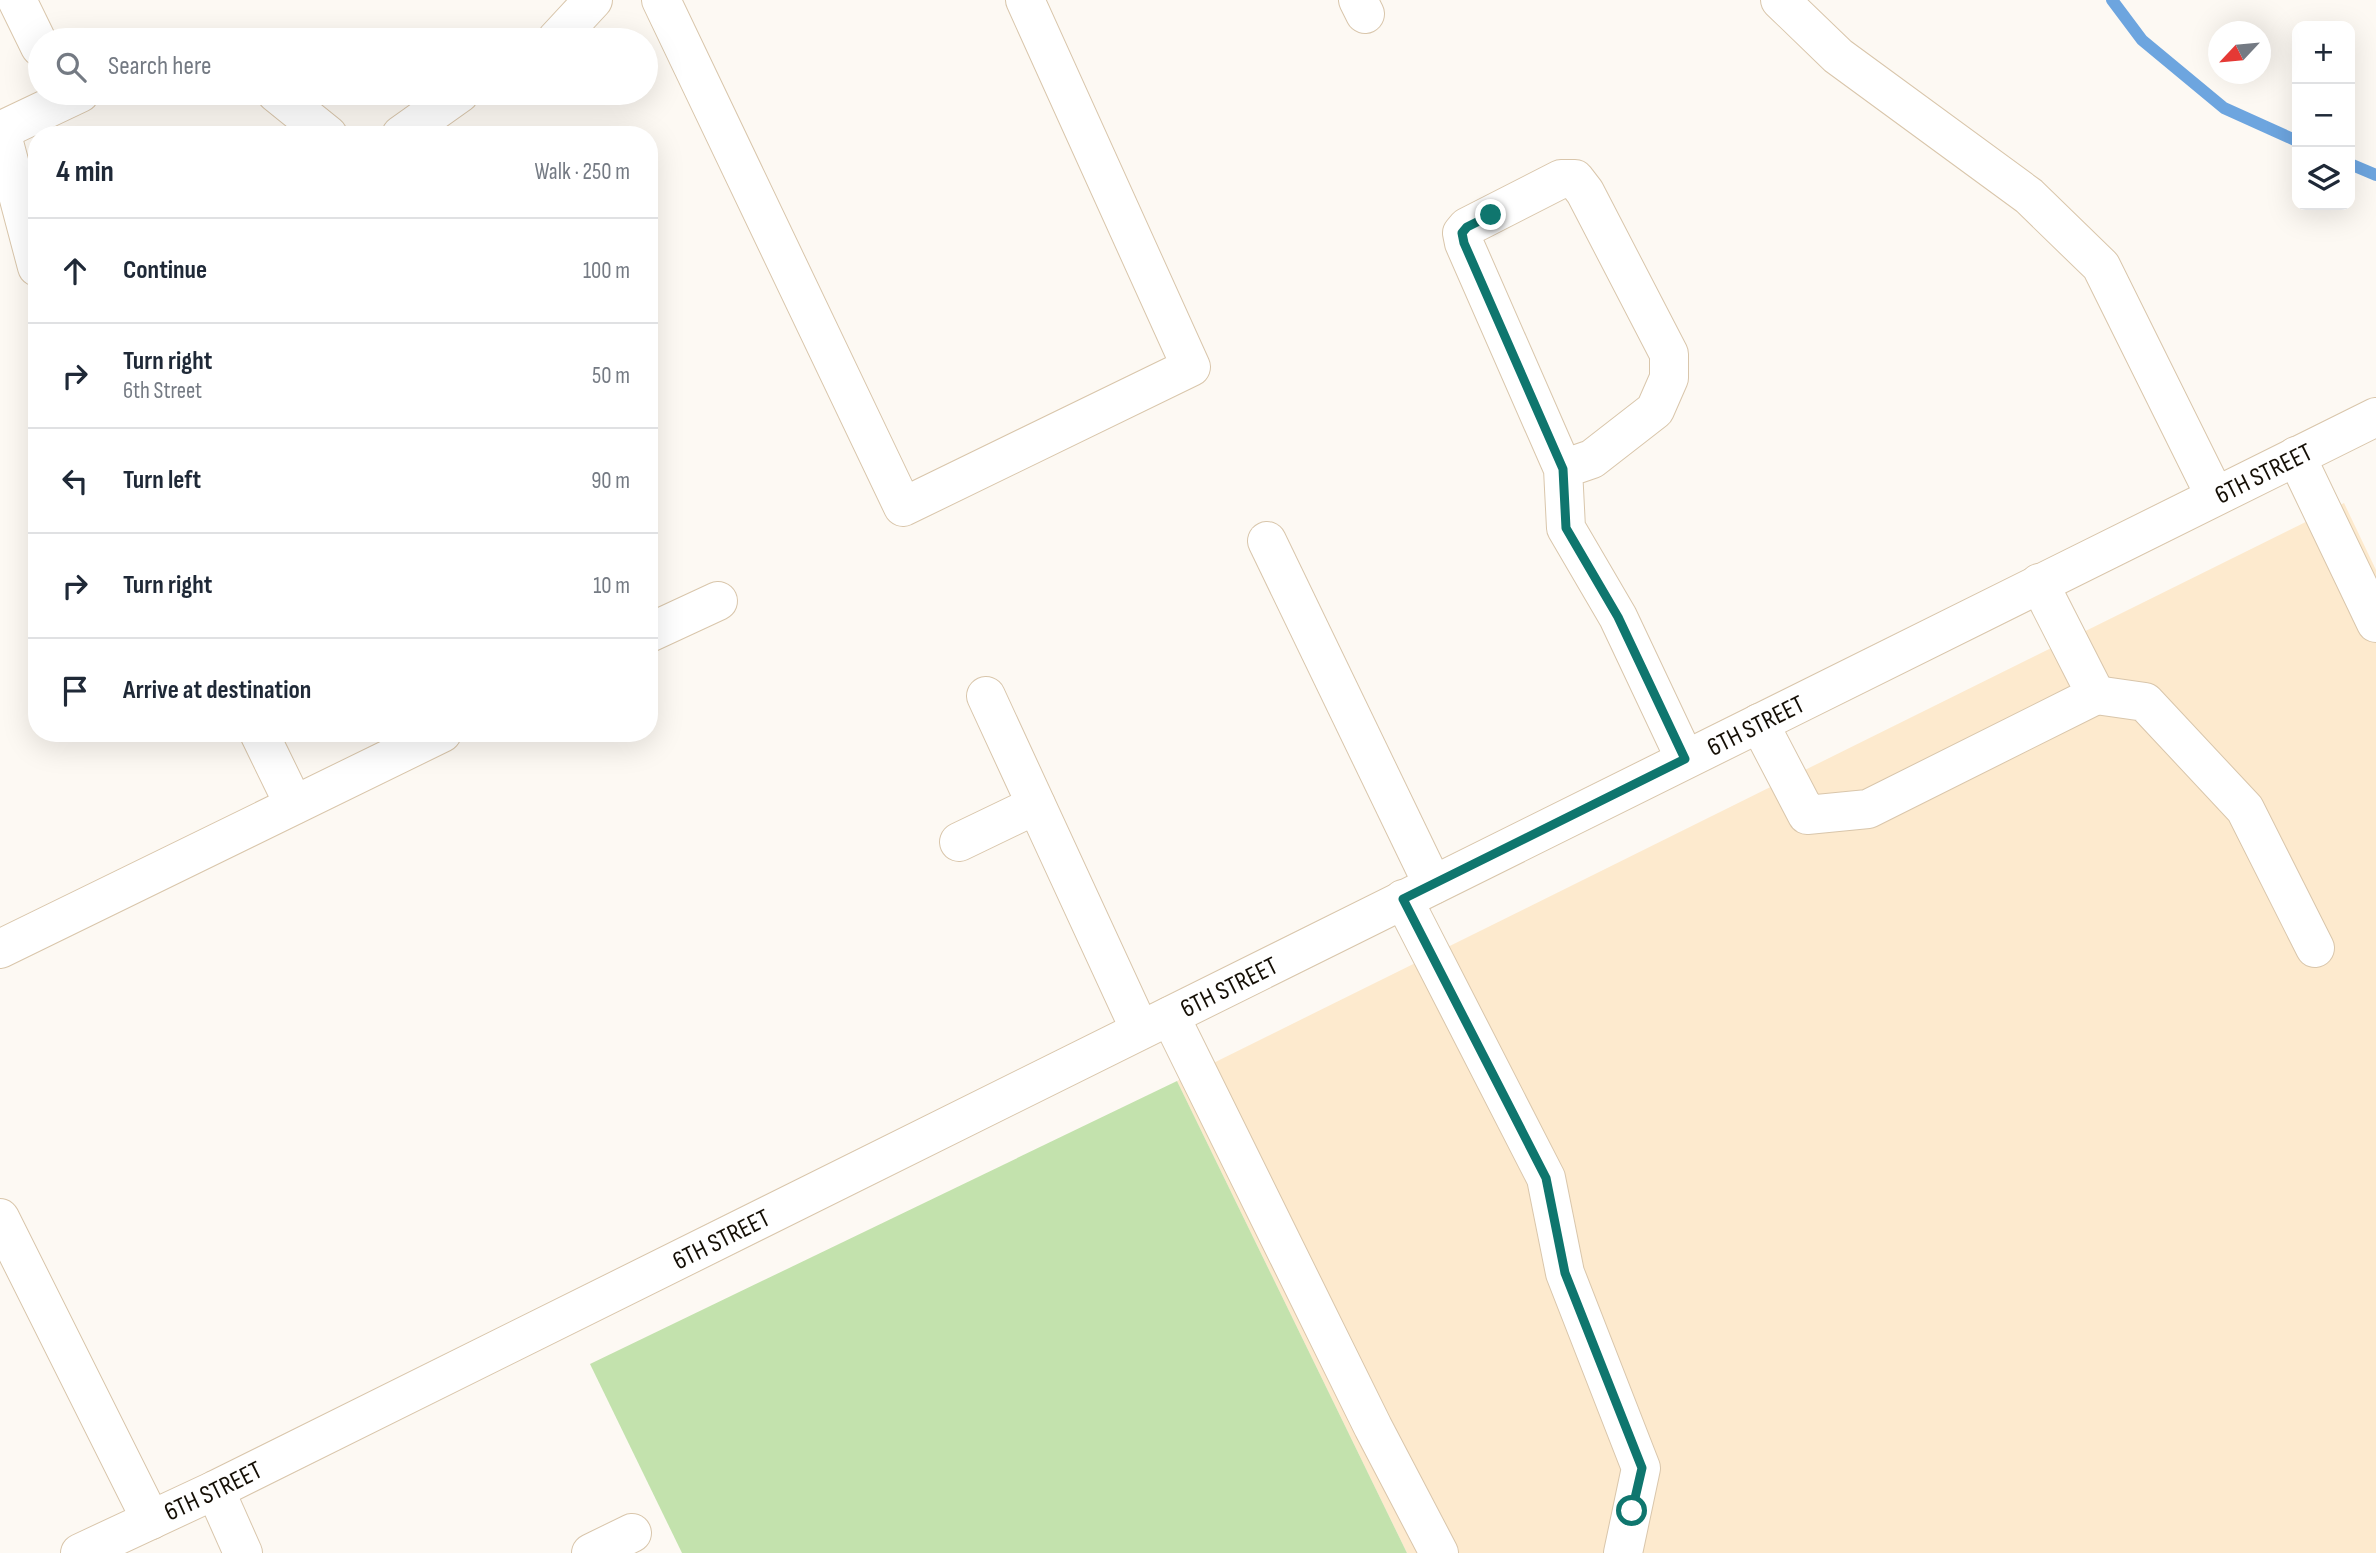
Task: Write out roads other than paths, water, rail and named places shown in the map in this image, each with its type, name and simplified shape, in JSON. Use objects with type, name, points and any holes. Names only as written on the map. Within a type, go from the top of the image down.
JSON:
[{"type":"street","points":[[17,0],[31,28]]},
{"type":"street","points":[[567,28],[593,0]]},
{"type":"street","points":[[661,0],[903,507],[1191,367],[1025,0]]},
{"type":"street","points":[[1780,0],[1838,56],[2029,196],[2101,266],[2215,496]]},
{"type":"street","points":[[28,233],[1,131],[50,105]]},
{"type":"street","points":[[291,105],[317,126]]},
{"type":"street","points":[[414,126],[443,105]]},
{"type":"street","points":[[1563,469],[1591,459],[1655,410],[1670,378],[1669,354],[1585,192],[1575,179],[1561,179],[1467,227],[1462,233],[1563,469],[1566,528],[1618,617],[1685,759]]},
{"type":"street","name":"6TH STREET","points":[[80,1553],[215,1490],[2376,417]]},
{"type":"street","points":[[2296,456],[2376,623]]},
{"type":"street","points":[[1267,541],[1418,892],[1546,1178],[1565,1273],[1642,1468],[1623,1553]]},
{"type":"street","points":[[2039,583],[2096,695]]},
{"type":"street","points":[[658,629],[718,601]]},
{"type":"street","points":[[1759,723],[1807,815],[1868,809],[2096,695],[2146,702],[2245,809],[2315,948]]},
{"type":"street","points":[[986,696],[1036,804],[1439,1553]]},
{"type":"street","points":[[263,742],[294,805]]},
{"type":"street","points":[[0,949],[424,742]]},
{"type":"street","points":[[959,842],[1036,804]]},
{"type":"street","points":[[0,1218],[151,1520]]},
{"type":"street","points":[[215,1490],[243,1553]]},
{"type":"street","points":[[591,1553],[632,1533]]},
{"type":"waterway","points":[[2112,0],[2142,40],[2224,108],[2292,139]]},
{"type":"waterway","points":[[2355,166],[2376,175]]}]
